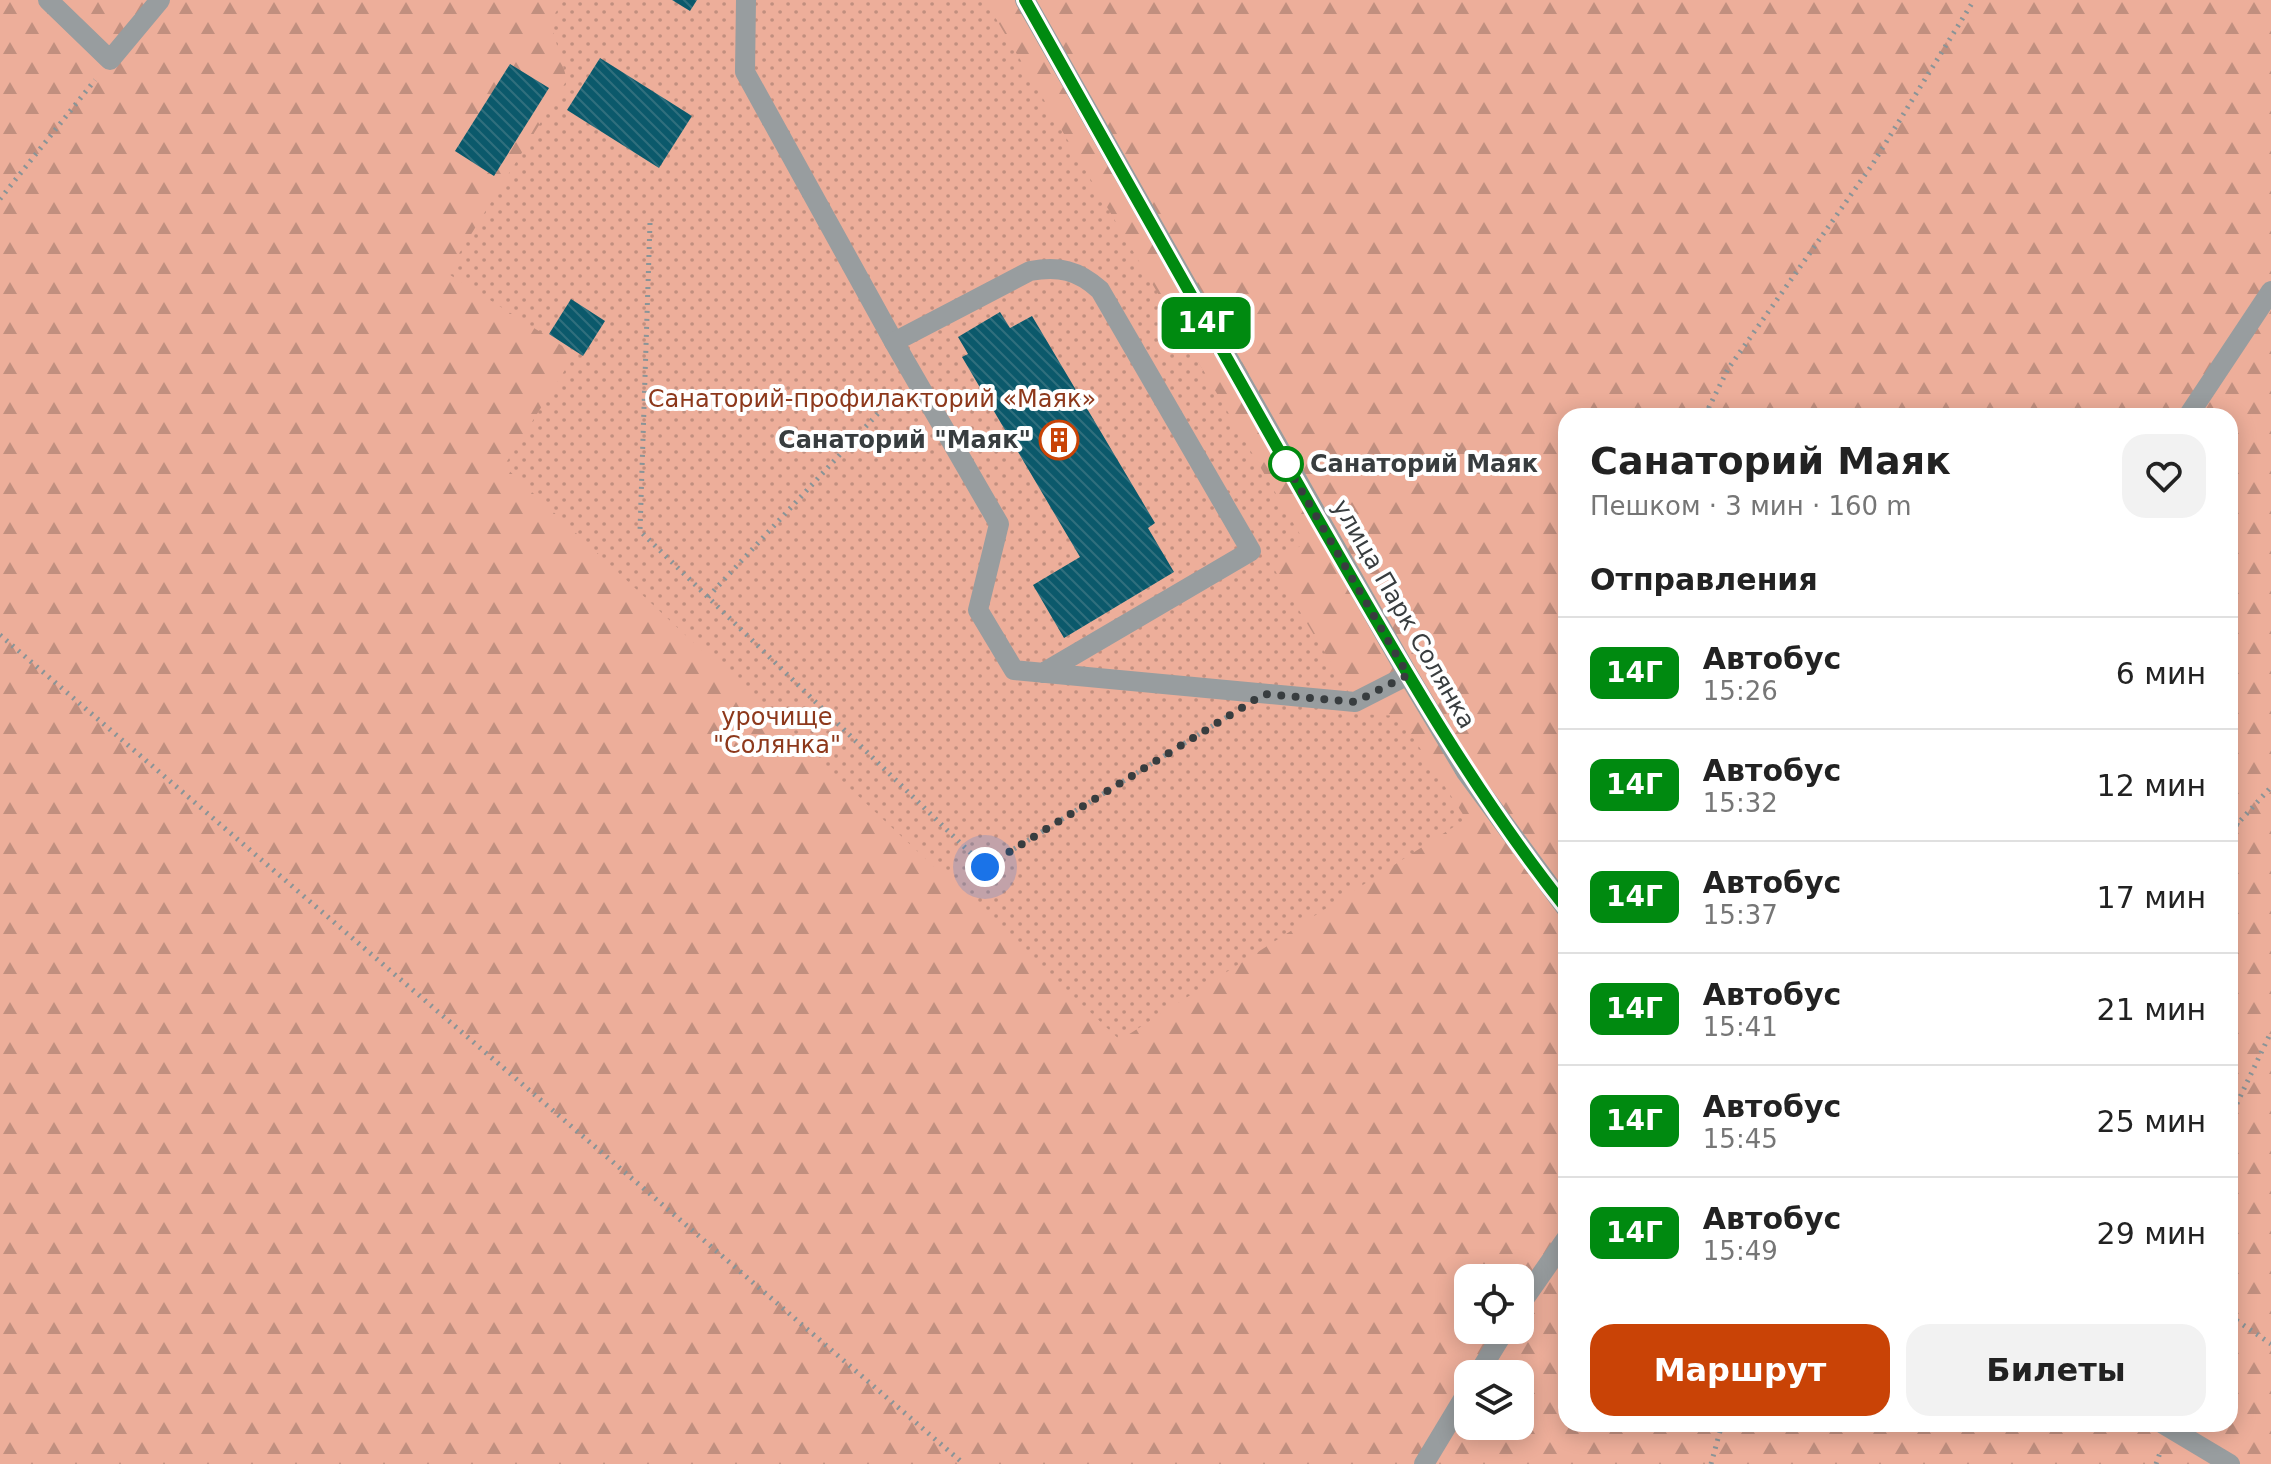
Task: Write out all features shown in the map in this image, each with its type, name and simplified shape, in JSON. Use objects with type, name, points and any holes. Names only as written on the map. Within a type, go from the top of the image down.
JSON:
[{"type":"street","points":[[48,0],[110,60],[160,0]]},
{"type":"street","points":[[746,0],[745,72],[999,524],[978,610],[1014,670],[1355,702],[1408,675]]},
{"type":"street","name":"улица Парк Солянка","points":[[1025,0],[1408,675],[1466,772],[1558,897]]},
{"type":"street","points":[[894,342],[1030,271],[1051,267],[1069,269],[1086,277],[1100,290],[1251,551],[1043,673]]},
{"type":"street","points":[[2193,408],[2271,291]]},
{"type":"street","points":[[1534,1285],[1558,1250]]},
{"type":"street","points":[[1424,1464],[1454,1414]]},
{"type":"street","points":[[2176,1432],[2230,1464]]},
{"type":"path","points":[[1709,408],[1728,369],[1872,165],[1974,0]]},
{"type":"path","points":[[0,199],[110,60]]},
{"type":"path","points":[[650,223],[640,531],[985,867],[1264,694]]},
{"type":"path","points":[[708,597],[913,375]]},
{"type":"path","points":[[0,635],[964,1464]]},
{"type":"path","points":[[2239,826],[2271,787]]},
{"type":"path","points":[[2238,1101],[2271,1032]]},
{"type":"path","points":[[2238,1321],[2271,1344]]},
{"type":"path","points":[[1711,1464],[1720,1432]]},
{"type":"green space","name":"урочище \"Солянка\"","points":[[0,0],[2271,0],[2271,1464],[0,1464]]},
{"type":"green space","name":"Санаторий-профилакторий «Маяк»","points":[[564,0],[985,0],[1305,543],[1271,564],[1362,714],[1399,716],[1466,819],[1120,1040],[504,466],[575,354],[447,273],[567,80],[550,21]]},
{"type":"building","points":[[672,0],[697,0],[690,11]]},
{"type":"building","points":[[600,58],[692,116],[659,168],[567,110]]},
{"type":"building","points":[[510,64],[549,88],[494,176],[455,151]]},
{"type":"building","points":[[571,299],[605,321],[583,356],[549,334]]},
{"type":"building","name":"Санаторий \"Маяк\"","points":[[1000,312],[1010,328],[1032,316],[1155,523],[1148,528],[1174,572],[1064,638],[1033,585],[1080,557],[962,357],[968,354],[958,337]]},
{"type":"bus line","name":"14Г","points":[[1025,0],[1251,403],[1466,772],[1558,898]]},
{"type":"place","name":"Санаторий \"Маяк\"","points":[[1059,440]]},
{"type":"place","name":"Санаторий Маяк","points":[[1286,464]]},
{"type":"route","points":[[985,867],[1264,694],[1355,702],[1408,675],[1282,457],[1286,464]]}]
